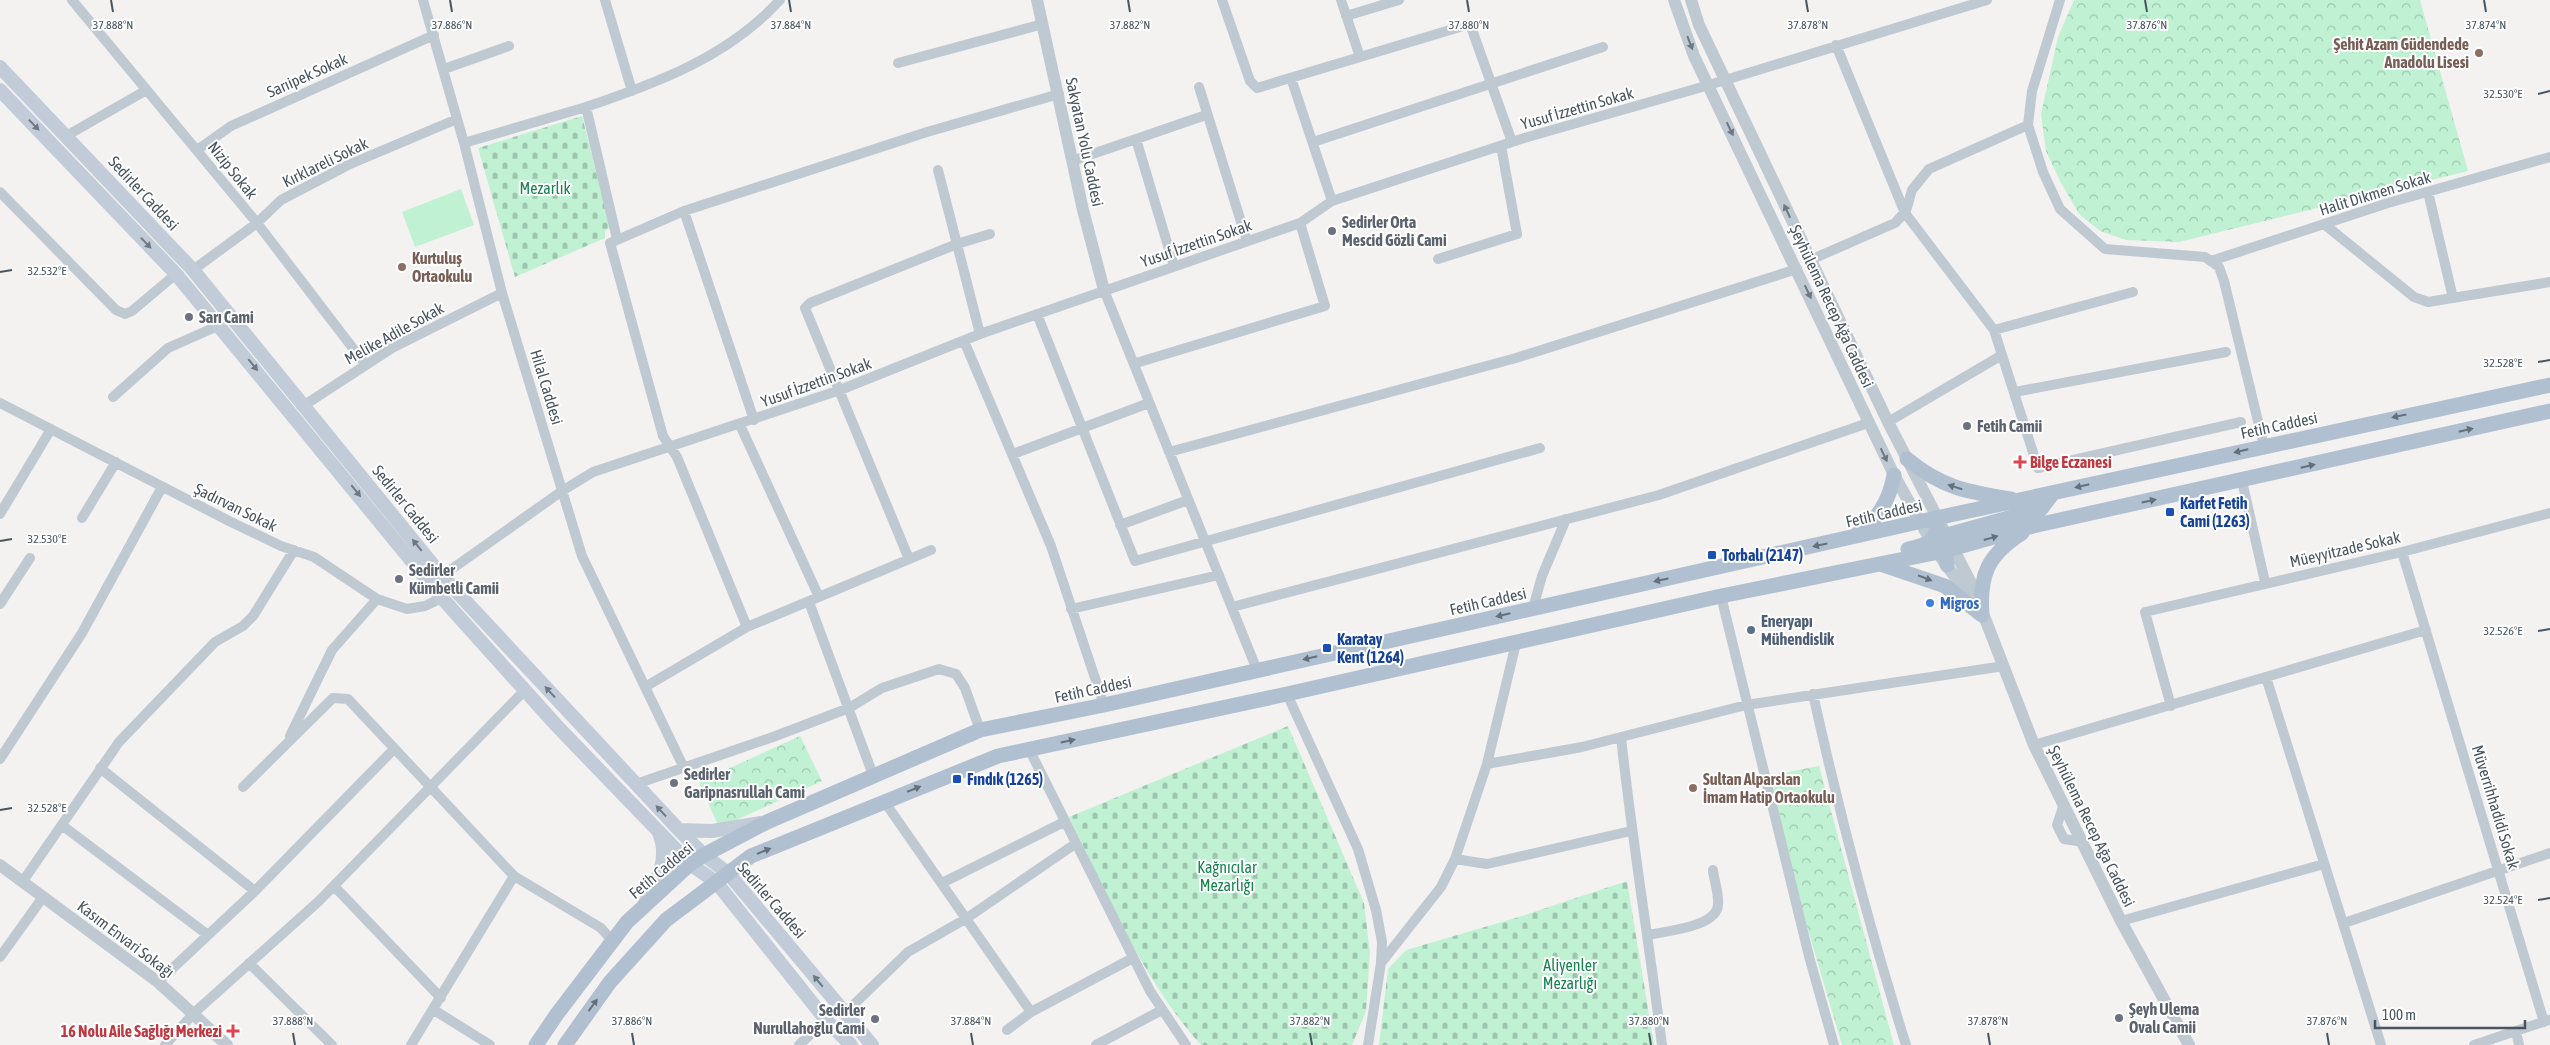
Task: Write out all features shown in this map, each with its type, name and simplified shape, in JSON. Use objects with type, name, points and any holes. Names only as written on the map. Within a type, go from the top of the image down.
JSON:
[{"type":"main road","name":"Sedirler Caddesi","points":[[0,67],[193,270],[442,576],[704,855],[826,1020],[851,1045]]},
{"type":"main road","name":"Sedirler Caddesi","points":[[0,90],[176,274],[220,324],[442,598],[524,691],[690,864],[722,878],[872,1045]]},
{"type":"main road","name":"Fetih Caddesi","points":[[536,1045],[556,1014],[627,922],[690,864],[767,822],[980,730],[1104,705],[1918,522],[2550,385]]},
{"type":"main road","points":[[565,1045],[610,982],[666,920],[751,856],[998,756],[1287,694],[1721,596],[1878,564],[2033,526],[2550,411]]},
{"type":"main road","points":[[1907,460],[1927,476],[1952,487],[2020,500]]},
{"type":"main road","points":[[1852,538],[1868,526],[1882,510],[1890,494],[1894,475]]},
{"type":"main road","points":[[1823,574],[1848,564],[1921,546],[1943,549],[2041,509],[2053,493]]},
{"type":"main road","points":[[1938,518],[1937,535],[1943,549]]},
{"type":"main road","points":[[1982,615],[1980,592],[1984,573],[1996,554],[2033,526]]},
{"type":"main road","points":[[1878,564],[1919,575],[1945,586],[1982,615]]},
{"type":"main road","points":[[679,830],[712,831],[767,822]]},
{"type":"main road","points":[[644,906],[663,864],[663,843],[657,830]]},
{"type":"street","name":"Nizip Sokak","points":[[72,0],[145,91],[198,150],[257,223],[364,364]]},
{"type":"street","name":"Hilal Caddesi","points":[[423,0],[458,119],[502,293],[582,556],[684,768]]},
{"type":"street","points":[[606,0],[632,91]]},
{"type":"street","points":[[464,143],[586,107],[680,72],[716,53],[762,20],[780,0]]},
{"type":"street","name":"Sakyatan Yolu Caddesi","points":[[1037,0],[1059,94],[1072,162],[1104,290]]},
{"type":"street","points":[[1222,0],[1250,81],[1257,88],[1470,24],[1512,142]]},
{"type":"street","points":[[1341,0],[1360,57]]},
{"type":"street","points":[[1346,16],[1399,0]]},
{"type":"street","points":[[1667,0],[1681,21]]},
{"type":"street","name":"Şeyhülema Recep Ağa Caddesi","points":[[1674,0],[1708,85],[1797,269],[1868,423],[1918,522],[1972,585],[1982,615],[2034,745],[2084,842],[2121,921],[2189,1045]]},
{"type":"street","name":"Şeyhülema Recep Ağa Caddesi","points":[[1691,0],[1699,25],[1810,260],[1888,422],[1938,518]]},
{"type":"street","name":"Yusuf İzzettin Sokak","points":[[442,576],[562,491],[593,472],[740,425],[840,390],[980,334],[1300,223],[1332,201],[1512,142],[1725,80],[1987,0]]},
{"type":"street","points":[[2060,0],[2032,91],[2028,125],[2043,172],[2060,209],[2105,249],[2136,253],[2195,255],[2210,260],[2219,267],[2264,446]]},
{"type":"street","points":[[898,63],[1043,24]]},
{"type":"street","name":"Sarıipek Sokak","points":[[198,150],[231,126],[434,35]]},
{"type":"street","points":[[1836,45],[1905,213],[1994,330],[2038,468],[2241,422]]},
{"type":"street","points":[[444,69],[509,46]]},
{"type":"street","points":[[1313,142],[1603,47]]},
{"type":"street","points":[[1291,78],[1332,201]]},
{"type":"street","points":[[1199,87],[1206,115],[1247,241]]},
{"type":"street","points":[[66,136],[145,91]]},
{"type":"street","points":[[747,627],[677,457],[669,448],[663,436],[610,243],[684,211],[927,132],[1059,94]]},
{"type":"street","points":[[586,107],[617,239]]},
{"type":"street","points":[[1072,162],[1206,115]]},
{"type":"street","name":"Kırklareli Sokak","points":[[193,270],[257,223],[281,200],[348,166],[458,119]]},
{"type":"street","points":[[1810,260],[1895,223],[1905,213],[1912,190],[1929,169],[2028,125]]},
{"type":"street","points":[[1136,139],[1174,266]]},
{"type":"street","points":[[1438,259],[1517,234],[1501,146]]},
{"type":"street","name":"Halit Dikmen Sokak","points":[[2210,260],[2428,192],[2550,157]]},
{"type":"street","points":[[938,170],[980,334]]},
{"type":"street","points":[[0,192],[116,310],[125,314],[132,311],[176,274]]},
{"type":"street","points":[[2428,192],[2453,298]]},
{"type":"street","points":[[684,211],[754,420]]},
{"type":"street","points":[[1136,363],[1325,306],[1300,223]]},
{"type":"street","points":[[2324,224],[2414,297],[2428,302],[2550,282]]},
{"type":"street","points":[[909,559],[805,308],[810,303],[958,244],[990,234]]},
{"type":"street","points":[[1169,452],[1516,358],[1797,269]]},
{"type":"street","points":[[1104,290],[1136,363],[1149,403],[1257,670]]},
{"type":"street","points":[[1994,330],[2133,292]]},
{"type":"street","name":"Melike Adile Sokak","points":[[303,406],[364,364],[392,348],[502,293]]},
{"type":"street","points":[[1037,314],[1135,561],[1540,448]]},
{"type":"street","points":[[113,397],[168,348],[220,324]]},
{"type":"street","points":[[964,341],[1051,546],[1104,705]]},
{"type":"street","points":[[2015,392],[2226,352]]},
{"type":"street","points":[[1888,422],[2002,355]]},
{"type":"street","name":"Şadırvan Sokak","points":[[0,403],[231,522],[314,557],[377,600],[407,609],[425,606],[442,598]]},
{"type":"street","points":[[1013,454],[1149,403]]},
{"type":"street","points":[[1232,607],[1482,543],[1659,495],[1868,423]]},
{"type":"street","points":[[740,425],[814,600],[873,775]]},
{"type":"street","points":[[0,514],[51,429]]},
{"type":"street","points":[[82,518],[116,462]]},
{"type":"street","points":[[2242,481],[2265,582]]},
{"type":"street","points":[[0,759],[82,633],[162,487]]},
{"type":"street","points":[[1120,525],[1188,500]]},
{"type":"street","name":"Müeyyitzade Sokak","points":[[2171,706],[2146,612],[2265,582],[2402,552],[2550,513]]},
{"type":"street","points":[[1533,608],[1542,576],[1566,519]]},
{"type":"street","name":"Şeyhülema Recep Ağa Caddesi","points":[[1943,549],[1982,615]]},
{"type":"street","points":[[23,881],[63,826],[119,742],[215,642],[243,626],[253,616],[294,550]]},
{"type":"street","points":[[645,687],[747,627],[930,550]]},
{"type":"street","name":"Müverrihhadidi Sokak","points":[[2402,552],[2547,1021]]},
{"type":"street","points":[[0,604],[30,558]]},
{"type":"street","points":[[1071,609],[1219,575]]},
{"type":"street","points":[[442,576],[442,598]]},
{"type":"street","points":[[1721,596],[1746,705],[1810,960],[1834,1045]]},
{"type":"street","points":[[286,744],[332,650],[377,600]]},
{"type":"street","points":[[2034,745],[2426,630]]},
{"type":"street","points":[[1381,963],[1441,886],[1455,859],[1487,764],[1516,643]]},
{"type":"street","points":[[1487,764],[1582,747],[1746,705],[2004,666]]},
{"type":"street","points":[[636,784],[735,752],[849,708],[882,688],[938,669],[956,674],[965,688],[980,730]]},
{"type":"street","points":[[2266,677],[2344,923],[2380,1045]]},
{"type":"street","points":[[164,1045],[194,1013],[334,886],[524,691]]},
{"type":"street","points":[[1287,694],[1358,849],[1376,910],[1382,942],[1381,963],[1368,1045]]},
{"type":"street","points":[[1813,694],[1829,768],[1906,1045]]},
{"type":"street","points":[[243,787],[333,698],[348,699],[514,876],[600,928],[613,942]]},
{"type":"street","points":[[1622,737],[1631,831],[1648,935],[1662,1045]]},
{"type":"street","points":[[158,982],[255,891],[394,749]]},
{"type":"street","points":[[1029,749],[1132,958],[1162,1010],[1186,1045]]},
{"type":"street","points":[[100,768],[255,891]]},
{"type":"street","points":[[884,801],[1031,1012]]},
{"type":"street","points":[[942,883],[1064,822]]},
{"type":"street","points":[[63,826],[208,935]]},
{"type":"street","points":[[1455,859],[1488,864],[1631,831]]},
{"type":"street","points":[[845,1013],[908,952],[967,918],[1075,844]]},
{"type":"street","points":[[2344,923],[2550,854]]},
{"type":"street","points":[[2121,921],[2324,864]]},
{"type":"street","name":"Kasım Envari Sokağı","points":[[0,865],[158,982],[227,1045]]},
{"type":"street","points":[[1648,935],[1705,923],[1715,913],[1718,906],[1713,870]]},
{"type":"street","points":[[411,1045],[514,876]]},
{"type":"street","points":[[334,886],[441,998]]},
{"type":"street","points":[[0,957],[43,897]]},
{"type":"street","points":[[1007,1030],[1031,1012],[1132,958]]},
{"type":"street","points":[[249,963],[332,1045]]},
{"type":"street","points":[[434,1010],[490,1045]]},
{"type":"street","points":[[1096,1045],[1162,1010]]},
{"type":"street","points":[[799,1045],[826,1020]]},
{"type":"street","points":[[2474,1045],[2547,1021]]},
{"type":"street","points":[[2516,1031],[2519,1045]]},
{"type":"green space","points":[[2074,0],[2420,0],[2468,171],[2179,242],[2126,240],[2100,231],[2079,214],[2060,181],[2046,151],[2041,114],[2058,37]]},
{"type":"green space","name":"Mezarlık","points":[[582,116],[610,227],[605,231],[605,238],[515,277],[478,148]]},
{"type":"green space","points":[[461,189],[474,225],[415,247],[402,212]]},
{"type":"green space","name":"Kağnıcılar Mezarlığı","points":[[1288,726],[1364,903],[1370,953],[1366,1011],[1352,1045],[1201,1045],[1161,992],[1144,964],[1112,906],[1069,817]]},
{"type":"green space","points":[[800,736],[822,781],[732,822],[717,823],[699,782]]},
{"type":"green space","points":[[1819,766],[1894,1045],[1842,1045],[1793,879],[1771,775]]},
{"type":"green space","name":"Aliyenler Mezarlığı","points":[[1627,881],[1654,1045],[1379,1045],[1388,969],[1406,950],[1519,917]]},
{"type":"place","name":"Şehit Azam Güdendede Anadolu Lisesi","points":[[2479,53]]},
{"type":"place","name":"Sedirler Orta Mescid Gözli Cami","points":[[1332,231]]},
{"type":"place","name":"Kurtuluş Ortaokulu","points":[[402,267]]},
{"type":"place","name":"Sarı Cami","points":[[189,317]]},
{"type":"place","name":"Fetih Camii","points":[[1967,426]]},
{"type":"place","name":"Bilge Eczanesi","points":[[2020,462]]},
{"type":"place","name":"Karfet Fetih Cami (1263)","points":[[2170,512]]},
{"type":"place","name":"Torbalı (2147)","points":[[1712,555]]},
{"type":"place","name":"Sedirler Kümbetli Camii","points":[[399,579]]},
{"type":"place","name":"Migros","points":[[1930,603]]},
{"type":"place","name":"Eneryapı Mühendislik","points":[[1751,630]]},
{"type":"place","name":"Karatay Kent (1264)","points":[[1327,648]]},
{"type":"place","name":"Fındık (1265)","points":[[957,779]]},
{"type":"place","name":"Sedirler Garipnasrullah Cami","points":[[674,783]]},
{"type":"place","name":"Sultan Alparslan İmam Hatip Ortaokulu","points":[[1693,788]]},
{"type":"place","name":"Şeyh Ulema Ovalı Camii","points":[[2119,1018]]},
{"type":"place","name":"Sedirler Nurullahoğlu Cami","points":[[875,1019]]},
{"type":"place","name":"16 Nolu Aile Sağlığı Merkezi","points":[[233,1031]]}]
